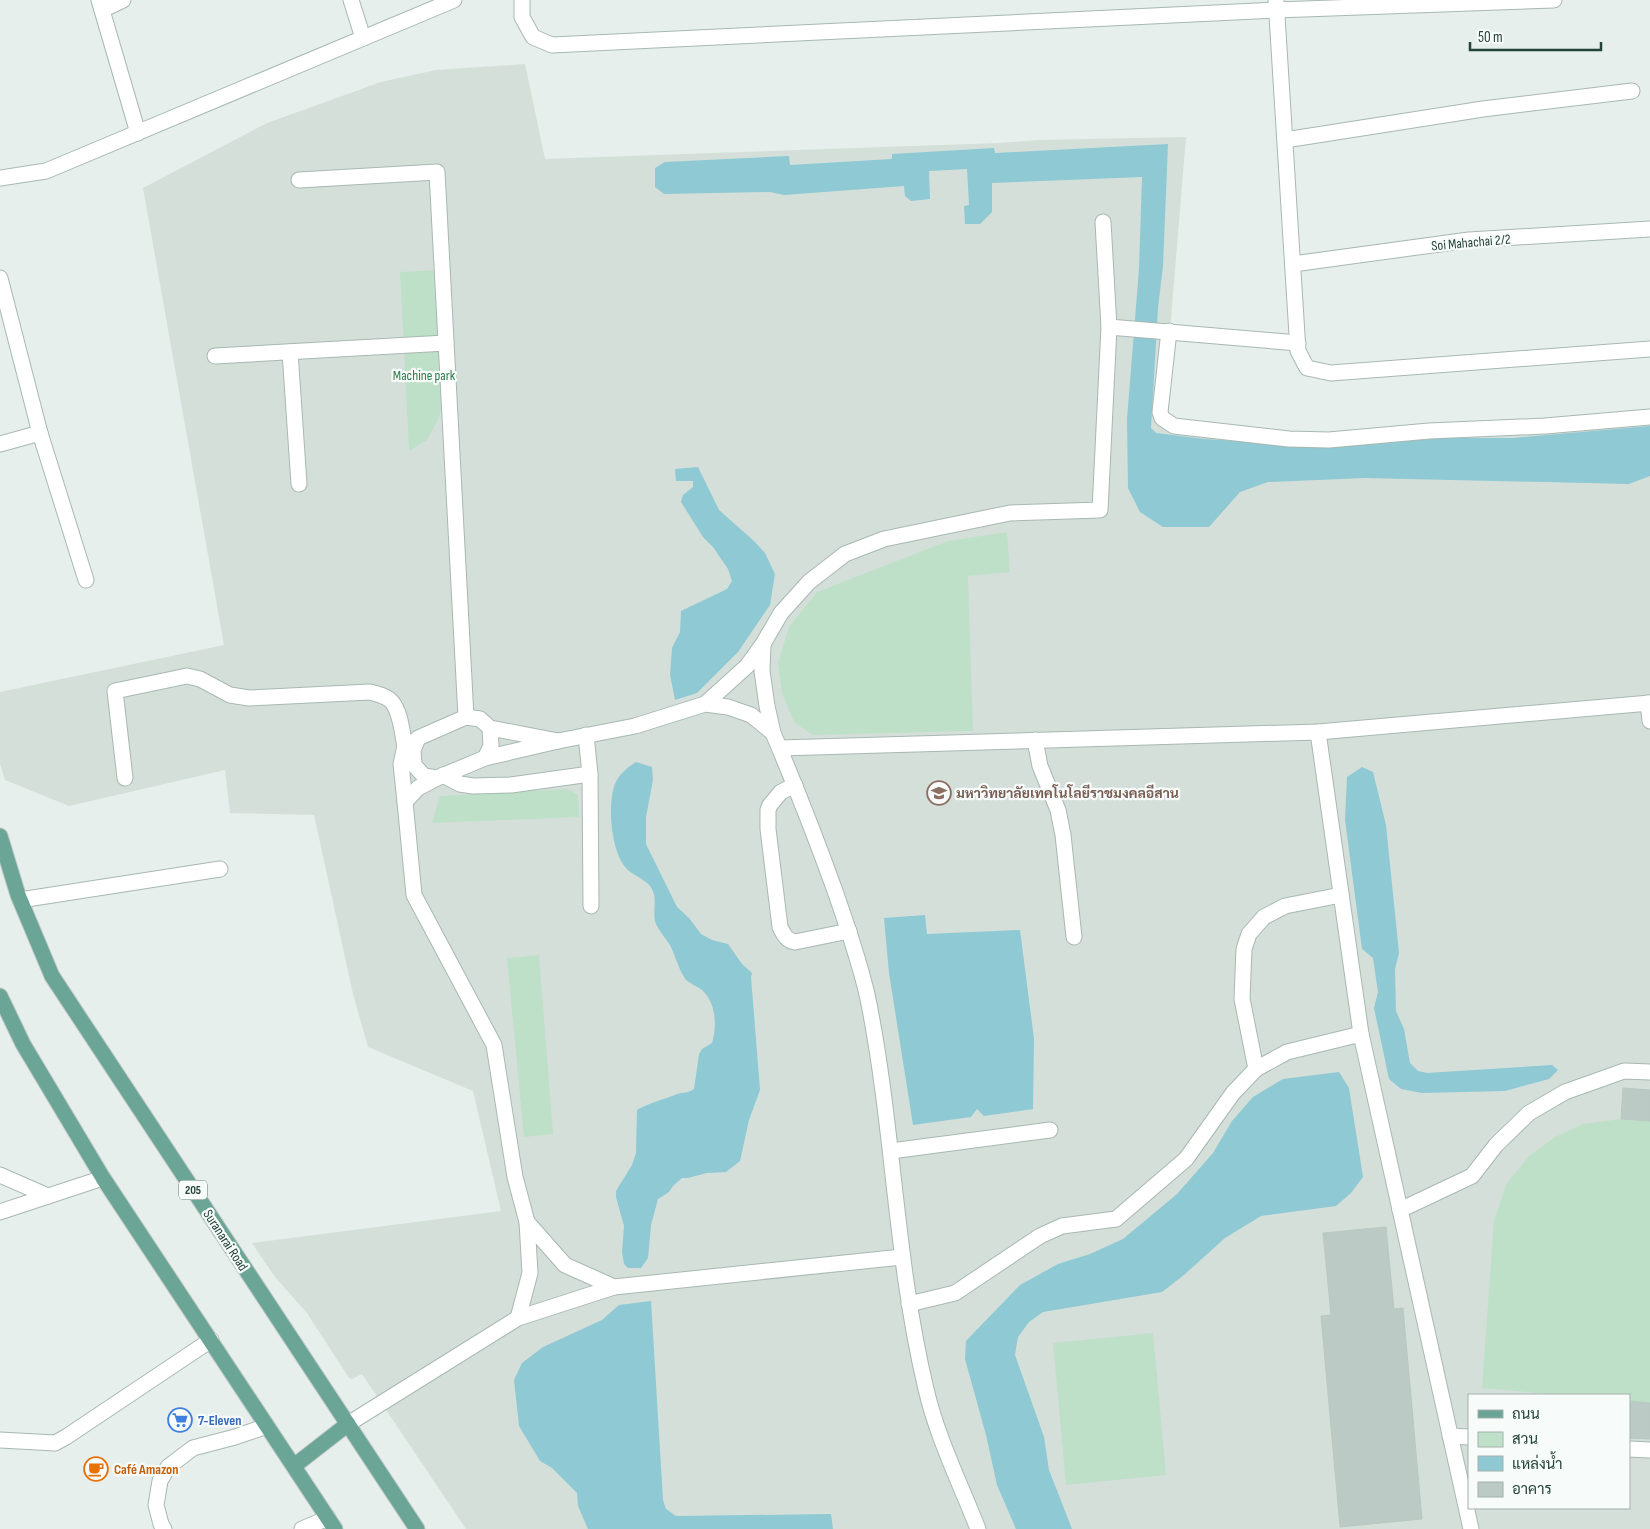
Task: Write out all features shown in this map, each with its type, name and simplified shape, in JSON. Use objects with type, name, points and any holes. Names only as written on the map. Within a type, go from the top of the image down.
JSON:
[{"type":"main road","name":"Suranarai Road","points":[[0,836],[20,900],[52,976],[417,1529]]},
{"type":"main road","points":[[0,996],[23,1044],[103,1178],[332,1524]]},
{"type":"main road","points":[[294,1466],[348,1424]]},
{"type":"street","points":[[123,0],[100,5],[138,133]]},
{"type":"street","points":[[351,0],[363,38]]},
{"type":"street","points":[[0,178],[46,171],[454,0]]},
{"type":"street","points":[[522,0],[522,17],[533,38],[552,45],[1276,5],[1554,0]]},
{"type":"street","points":[[1276,5],[1298,351],[1307,368],[1331,373],[1650,349]]},
{"type":"street","points":[[1284,140],[1483,109],[1632,91]]},
{"type":"street","points":[[299,180],[437,172],[466,717]]},
{"type":"street","points":[[405,802],[418,788],[485,758],[635,726],[705,704],[747,666],[763,644],[781,613],[809,582],[845,554],[884,539],[1010,513],[1100,510],[1109,327],[1103,222]]},
{"type":"street","name":"Soi Mahachai 2/2","points":[[1293,264],[1469,240],[1650,229]]},
{"type":"street","points":[[0,278],[40,433],[86,580]]},
{"type":"street","points":[[1109,327],[1298,343]]},
{"type":"street","points":[[1168,331],[1160,412],[1162,418],[1174,426],[1289,439],[1329,440],[1429,431],[1546,426],[1650,417]]},
{"type":"street","points":[[215,356],[446,343]]},
{"type":"street","points":[[290,352],[299,484]]},
{"type":"street","points":[[0,444],[40,433]]},
{"type":"street","points":[[763,644],[762,671],[773,732],[805,808],[849,931],[868,997],[886,1106],[902,1257],[926,1390],[945,1449],[978,1529]]},
{"type":"street","points":[[125,778],[115,691],[187,676],[200,679],[230,694],[249,698],[370,692],[385,697],[392,702],[397,711],[404,746],[400,764],[414,895],[494,1045],[515,1177],[527,1222],[530,1273],[518,1318]]},
{"type":"street","points":[[780,748],[1318,732],[1649,703],[1650,721]]},
{"type":"street","points":[[705,704],[728,707],[751,715],[773,732]]},
{"type":"street","points":[[404,746],[466,717],[480,719],[490,728],[558,741]]},
{"type":"street","points":[[485,758],[491,746],[490,728]]},
{"type":"street","points":[[1318,732],[1361,1034],[1471,1529]]},
{"type":"street","points":[[586,736],[590,774],[591,906]]},
{"type":"street","points":[[418,738],[413,750],[414,765],[424,776],[440,777],[460,784],[473,786],[511,785],[590,774]]},
{"type":"street","points":[[1035,740],[1040,766],[1058,810],[1063,835],[1074,937]]},
{"type":"street","points":[[795,785],[781,792],[768,810],[768,829],[780,927],[784,936],[795,942],[849,931]]},
{"type":"street","points":[[20,900],[220,869]]},
{"type":"street","points":[[1256,1069],[1242,999],[1244,949],[1249,934],[1264,917],[1285,906],[1341,895]]},
{"type":"street","points":[[909,1304],[955,1293],[1040,1236],[1062,1226],[1116,1219],[1186,1159],[1232,1093],[1256,1069],[1287,1052],[1361,1034]]},
{"type":"street","points":[[1400,1210],[1472,1176],[1496,1145],[1529,1113],[1564,1092],[1624,1070],[1650,1072]]},
{"type":"street","points":[[891,1151],[1050,1130]]},
{"type":"street","points":[[0,1175],[48,1196]]},
{"type":"street","points":[[0,1212],[103,1178]]},
{"type":"street","points":[[527,1222],[565,1265],[614,1287]]},
{"type":"street","points":[[348,1424],[518,1318],[614,1287],[902,1257]]},
{"type":"street","points":[[0,1440],[55,1443],[211,1340]]},
{"type":"street","points":[[164,1529],[156,1505],[160,1481],[168,1467],[194,1448],[268,1426]]},
{"type":"street","points":[[1450,1436],[1468,1437]]},
{"type":"street","points":[[1630,1449],[1650,1450]]},
{"type":"street","points":[[302,1529],[332,1524]]},
{"type":"shaded area","name":"มหาวิทยาลัยเทคโนโลยีราชมงคลอีสาน","points":[[525,64],[545,159],[1038,140],[1186,137],[1170,331],[1166,420],[1285,435],[1440,427],[1650,409],[1650,1529],[466,1529],[362,1374],[352,1379],[349,1378],[307,1313],[275,1277],[252,1243],[501,1211],[473,1091],[368,1047],[353,994],[314,815],[230,813],[225,770],[69,806],[5,780],[0,764],[0,692],[224,645],[143,188],[267,123],[381,82],[436,70]]},
{"type":"green space","name":"Machine park","points":[[437,270],[444,394],[439,418],[427,440],[409,451],[400,272]]},
{"type":"green space","points":[[1007,532],[1010,572],[968,576],[973,731],[813,735],[795,723],[782,694],[778,663],[789,627],[817,592],[948,541]]},
{"type":"green space","points":[[567,789],[578,795],[579,817],[432,823],[440,796]]},
{"type":"green space","points":[[539,955],[553,1134],[524,1137],[507,958]]},
{"type":"green space","points":[[1623,1088],[1650,1090],[1650,1439],[1630,1438],[1630,1394],[1549,1394],[1482,1388],[1494,1220],[1507,1183],[1529,1156],[1555,1137],[1583,1124],[1621,1119]]},
{"type":"green space","points":[[1153,1333],[1166,1475],[1066,1485],[1053,1343]]},
{"type":"water","points":[[1168,144],[1163,266],[1158,308],[1151,428],[1156,433],[1252,442],[1513,438],[1650,426],[1650,476],[1629,484],[1365,478],[1268,482],[1240,492],[1209,527],[1163,527],[1140,512],[1128,488],[1127,419],[1139,269],[1142,177],[992,183],[992,212],[980,224],[965,224],[964,206],[969,205],[967,169],[929,171],[930,199],[911,201],[905,196],[904,186],[784,195],[770,192],[664,194],[655,187],[655,168],[665,162],[789,156],[790,165],[892,159],[892,154],[994,148],[995,153]]},
{"type":"water","points":[[698,467],[719,510],[765,553],[775,574],[770,605],[738,652],[697,693],[675,700],[670,675],[672,648],[680,632],[681,611],[727,589],[732,581],[728,569],[713,547],[703,537],[681,502],[683,495],[693,487],[693,481],[676,481],[675,469]]},
{"type":"water","points":[[636,762],[652,767],[653,780],[646,817],[646,844],[677,907],[689,918],[701,934],[712,940],[728,944],[742,964],[752,973],[760,1090],[749,1120],[740,1161],[726,1172],[707,1173],[682,1178],[669,1192],[658,1199],[651,1225],[648,1258],[641,1268],[628,1268],[624,1264],[622,1252],[624,1226],[616,1191],[632,1165],[636,1153],[637,1110],[651,1103],[694,1089],[699,1054],[702,1049],[712,1043],[715,1030],[713,1010],[709,998],[703,991],[684,977],[670,945],[655,922],[653,891],[648,883],[626,868],[617,851],[611,815],[613,793],[619,777]]},
{"type":"water","points":[[1362,767],[1373,772],[1386,825],[1399,953],[1395,969],[1396,1011],[1404,1029],[1410,1063],[1418,1071],[1427,1073],[1552,1065],[1558,1070],[1549,1079],[1505,1091],[1422,1093],[1401,1089],[1389,1079],[1374,1008],[1378,992],[1373,958],[1362,949],[1345,820],[1347,777]]},
{"type":"water","points":[[925,915],[927,934],[1020,930],[1034,1039],[1033,1109],[984,1116],[977,1109],[971,1117],[913,1125],[889,973],[884,918]]},
{"type":"water","points":[[1339,1072],[1349,1088],[1363,1177],[1351,1193],[1336,1206],[1261,1216],[1225,1238],[1162,1292],[1043,1312],[1029,1322],[1018,1337],[1015,1355],[1044,1437],[1049,1470],[1072,1529],[1016,1529],[997,1485],[986,1435],[965,1359],[966,1341],[1020,1285],[1058,1264],[1090,1254],[1123,1239],[1177,1194],[1213,1153],[1232,1121],[1253,1097],[1283,1079]]},
{"type":"water","points":[[651,1301],[663,1500],[666,1509],[676,1516],[831,1514],[833,1529],[588,1529],[578,1506],[577,1493],[552,1468],[540,1461],[519,1426],[514,1380],[522,1363],[543,1347],[602,1320],[619,1305]]},
{"type":"building","points":[[1623,1088],[1650,1090],[1650,1121],[1621,1119]]},
{"type":"building","points":[[1386,1227],[1394,1309],[1403,1308],[1422,1519],[1340,1527],[1321,1316],[1331,1315],[1323,1233]]},
{"type":"building","points":[[1630,1401],[1650,1403],[1650,1439],[1630,1438]]},
{"type":"place","name":"มหาวิทยาลัยเทคโนโลยีราชมงคลอีสาน","points":[[939,793]]},
{"type":"place","name":"7-Eleven","points":[[180,1420]]},
{"type":"place","name":"Café Amazon","points":[[96,1469]]}]
